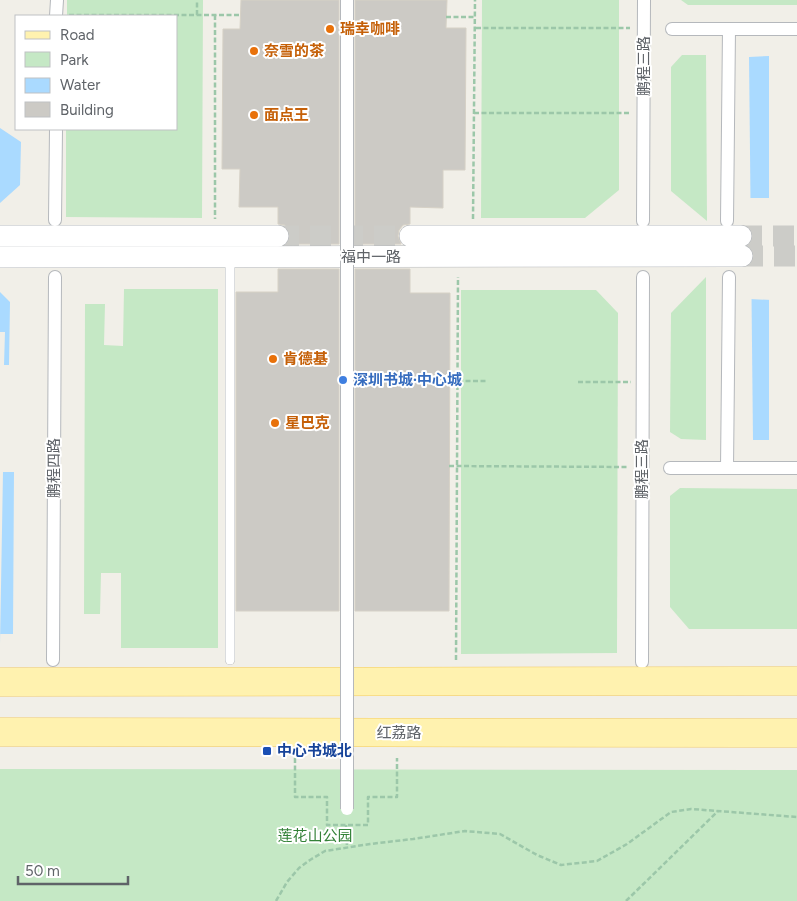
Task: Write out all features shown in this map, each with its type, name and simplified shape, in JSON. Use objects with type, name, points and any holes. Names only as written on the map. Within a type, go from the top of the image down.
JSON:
[{"type":"main road","points":[[0,682],[797,682]]},
{"type":"main road","name":"红荔路","points":[[0,732],[797,733]]},
{"type":"street","points":[[56,0],[56,15]]},
{"type":"street","points":[[346,809],[347,0]]},
{"type":"street","name":"鹏程三路","points":[[643,221],[644,0]]},
{"type":"street","points":[[672,29],[797,29]]},
{"type":"street","points":[[728,29],[737,238]]},
{"type":"street","points":[[55,220],[56,130]]},
{"type":"street","points":[[0,236],[278,236]]},
{"type":"street","name":"福中一路","points":[[410,236],[737,238]]},
{"type":"street","name":"福中一路","points":[[0,256],[230,257],[737,238]]},
{"type":"street","name":"鹏程四路","points":[[53,660],[55,277]]},
{"type":"street","name":"鹏程三路","points":[[642,662],[643,277]]},
{"type":"street","points":[[727,468],[729,277]]},
{"type":"street","points":[[670,468],[797,468]]},
{"type":"lane","points":[[230,257],[230,660]]},
{"type":"path","points":[[197,0],[197,15]]},
{"type":"path","points":[[473,221],[475,0]]},
{"type":"path","points":[[178,15],[240,15]]},
{"type":"path","points":[[215,15],[215,220]]},
{"type":"path","points":[[446,17],[475,17]]},
{"type":"path","points":[[475,28],[644,28]]},
{"type":"path","points":[[474,113],[644,113]]},
{"type":"path","points":[[456,661],[458,277]]},
{"type":"path","points":[[458,382],[487,382]]},
{"type":"path","points":[[578,382],[643,382]]},
{"type":"path","points":[[450,466],[642,467]]},
{"type":"path","points":[[295,758],[295,797],[327,797],[327,825],[368,825],[368,797],[397,797],[397,758]]},
{"type":"path","points":[[346,809],[346,847]]},
{"type":"path","points":[[276,901],[287,882],[299,868],[325,851],[346,847],[466,830],[500,834],[537,855],[561,865],[597,861],[627,844],[672,812],[691,809],[797,817]]},
{"type":"path","points":[[626,901],[718,811]]},
{"type":"green space","points":[[67,0],[203,0],[202,218],[66,217],[66,130],[178,130],[178,15],[67,15]]},
{"type":"green space","points":[[482,0],[619,0],[619,190],[585,218],[481,218]]},
{"type":"green space","points":[[681,0],[797,0],[797,5],[688,5]]},
{"type":"green space","points":[[682,55],[706,55],[707,221],[671,191],[671,67]]},
{"type":"green space","points":[[706,277],[706,440],[681,439],[670,432],[671,313]]},
{"type":"green space","points":[[124,289],[218,289],[218,648],[121,648],[121,573],[101,573],[100,614],[84,614],[85,304],[105,304],[104,345],[123,346]]},
{"type":"green space","points":[[461,290],[596,290],[618,313],[617,653],[461,654]]},
{"type":"green space","points":[[680,488],[797,489],[797,629],[689,629],[670,607],[670,496]]},
{"type":"green space","name":"莲花山公园","points":[[0,769],[797,770],[797,901],[0,901]]},
{"type":"water","points":[[769,56],[769,440],[753,440],[749,57]]},
{"type":"water","points":[[0,128],[21,142],[20,185],[0,203]]},
{"type":"water","points":[[0,292],[10,302],[9,365],[4,365],[5,332],[0,332]]},
{"type":"water","points":[[3,472],[14,472],[13,634],[0,634]]},
{"type":"pier","points":[[750,198],[772,198],[772,300],[750,299]]},
{"type":"building","points":[[241,0],[339,0],[339,244],[287,244],[290,236],[289,230],[285,225],[278,224],[278,207],[239,207],[240,169],[222,169],[223,29],[240,29]]},
{"type":"building","points":[[355,0],[447,0],[446,28],[466,28],[465,170],[443,170],[443,208],[410,207],[410,224],[403,225],[399,230],[398,236],[401,244],[355,244]]},
{"type":"building","points":[[278,269],[339,269],[339,611],[236,611],[236,292],[278,292]]},
{"type":"building","points":[[355,269],[410,269],[410,293],[450,293],[449,611],[355,611]]},
{"type":"tunnel","points":[[278,236],[410,236]]},
{"type":"tunnel","points":[[741,236],[797,236]]},
{"type":"tunnel","points":[[742,256],[797,256]]},
{"type":"place","name":"瑞幸咖啡","points":[[330,29]]},
{"type":"place","name":"奈雪的茶","points":[[254,51]]},
{"type":"place","name":"面点王","points":[[254,115]]},
{"type":"place","name":"肯德基","points":[[273,359]]},
{"type":"place","name":"深圳书城·中心城","points":[[343,380]]},
{"type":"place","name":"星巴克","points":[[275,423]]},
{"type":"place","name":"中心书城北","points":[[267,751]]}]
